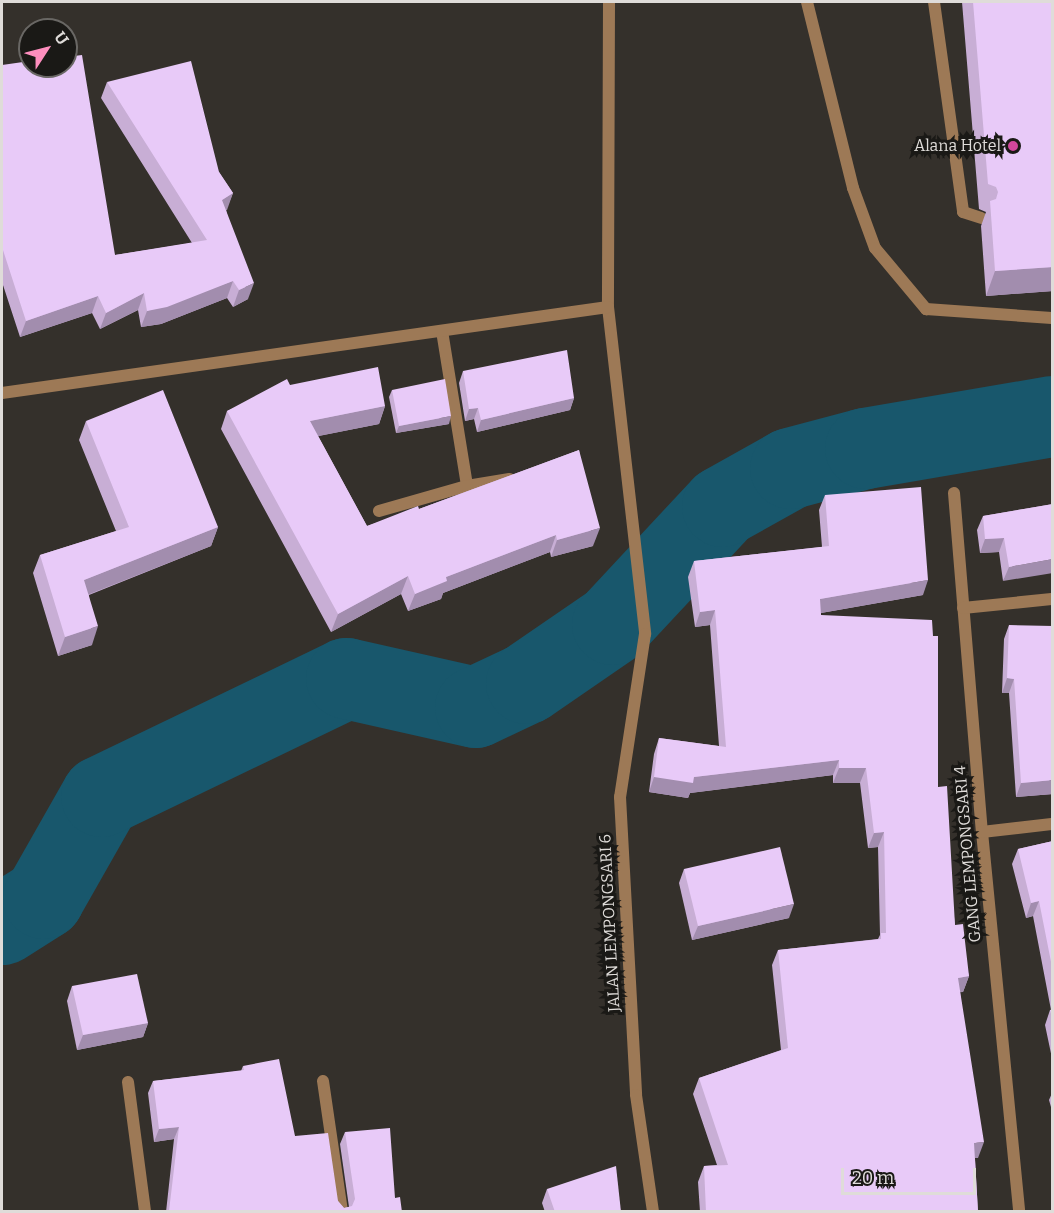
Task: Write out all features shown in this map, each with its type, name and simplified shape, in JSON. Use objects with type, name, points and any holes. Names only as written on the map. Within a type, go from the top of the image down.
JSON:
[{"type":"street","name":"JALAN LEMPONGSARI 6","points":[[609,2],[608,307],[645,634],[620,797],[636,1095],[653,1212]]},
{"type":"street","points":[[807,2],[852,188],[875,248],[926,309],[1053,318]]},
{"type":"street","points":[[934,2],[963,212],[981,218]]},
{"type":"street","points":[[2,393],[608,307]]},
{"type":"street","points":[[442,331],[467,486]]},
{"type":"street","points":[[379,511],[467,486],[526,476]]},
{"type":"street","name":"GANG LEMPONGSARI 4","points":[[954,493],[982,832],[1018,1212]]},
{"type":"street","points":[[963,608],[1053,598]]},
{"type":"street","points":[[982,832],[1053,824]]},
{"type":"street","points":[[323,1081],[342,1212]]},
{"type":"street","points":[[128,1082],[145,1212]]},
{"type":"building","name":"Alana Hotel","points":[[973,2],[1053,2],[1053,267],[995,271],[990,201],[996,199],[998,192],[996,187],[988,184]]},
{"type":"building","points":[[82,55],[115,255],[207,240],[107,82],[191,61],[219,172],[233,193],[222,200],[254,283],[239,290],[233,281],[167,307],[147,311],[144,293],[106,313],[98,296],[26,321],[2,247],[2,65],[18,63],[18,78],[78,78],[78,56]]},
{"type":"building","points":[[567,350],[574,398],[481,420],[478,408],[469,409],[463,371]]},
{"type":"building","points":[[378,367],[385,406],[310,421],[367,526],[579,450],[600,528],[557,540],[556,535],[446,577],[447,581],[415,594],[408,576],[338,614],[227,411],[287,379],[290,385]]},
{"type":"building","points":[[445,379],[451,416],[399,426],[392,390]]},
{"type":"building","points":[[163,390],[218,527],[84,580],[98,626],[65,637],[40,555],[129,527],[86,421]]},
{"type":"building","points":[[921,487],[928,580],[820,599],[821,615],[932,620],[933,636],[938,636],[938,787],[947,786],[955,925],[963,924],[969,976],[958,978],[984,1142],[974,1143],[978,1212],[706,1212],[704,1166],[728,1165],[699,1078],[788,1048],[778,950],[881,939],[881,933],[886,933],[884,832],[874,833],[866,768],[839,768],[839,760],[694,777],[693,783],[654,777],[659,738],[726,747],[715,610],[700,612],[694,561],[829,546],[825,495]]},
{"type":"building","points":[[1053,504],[1053,559],[1009,567],[1004,538],[985,539],[983,516]]},
{"type":"building","points":[[1009,625],[1053,626],[1053,780],[1021,783],[1014,679],[1007,678]]},
{"type":"building","points":[[1053,841],[1053,972],[1039,901],[1031,903],[1018,849]]},
{"type":"building","points":[[780,847],[794,904],[698,926],[684,869]]},
{"type":"building","points":[[137,974],[148,1023],[83,1035],[72,986]]},
{"type":"building","points":[[279,1059],[295,1136],[328,1133],[338,1201],[344,1208],[352,1206],[355,1199],[345,1132],[390,1128],[395,1198],[400,1197],[402,1212],[169,1211],[179,1127],[159,1129],[153,1081],[244,1070],[243,1066]]},
{"type":"building","points":[[616,1166],[621,1212],[555,1212],[547,1189]]},
{"type":"waterway","points":[[2,924],[43,898],[101,796],[346,678],[475,707],[526,683],[612,624],[722,506],[790,468],[865,448],[1052,416]]},
{"type":"place","name":"Alana Hotel","points":[[1013,146]]}]
